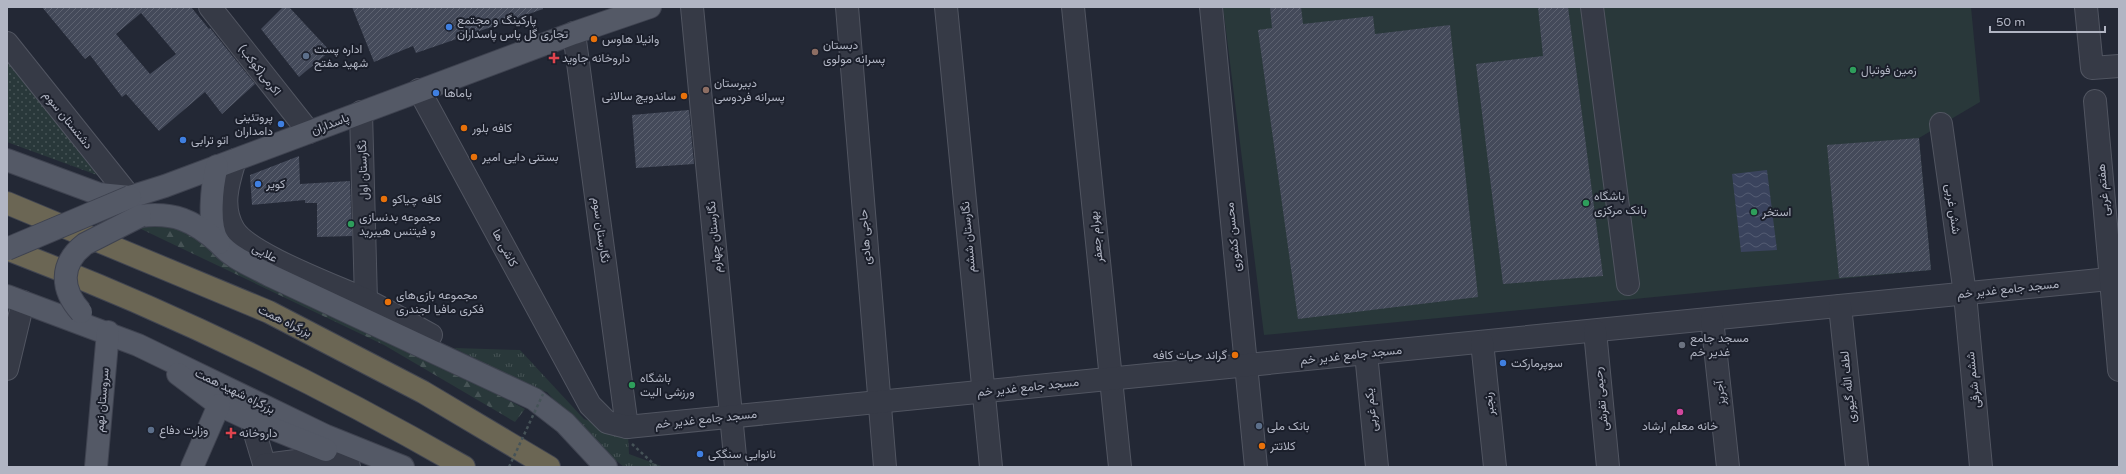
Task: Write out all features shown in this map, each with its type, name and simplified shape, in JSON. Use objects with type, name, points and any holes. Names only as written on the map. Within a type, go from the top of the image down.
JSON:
[{"type":"highway","name":"بزرگراه همت","points":[[7,203],[269,312],[423,392],[549,467]]},
{"type":"highway","points":[[7,249],[65,271],[248,352],[402,431],[464,467]]},
{"type":"main road","name":"پاسداران","points":[[7,160],[99,194],[130,196],[165,186],[419,90],[574,33],[650,7]]},
{"type":"main road","points":[[219,242],[214,227],[212,205],[226,163]]},
{"type":"main road","points":[[7,249],[130,196]]},
{"type":"main road","points":[[74,315],[65,275],[69,262],[77,250],[85,244],[140,216],[166,214],[180,218],[206,231],[235,256],[269,275],[534,400],[565,423],[606,467]]},
{"type":"main road","points":[[15,299],[74,315],[177,362]]},
{"type":"main road","name":"بزرگراه شهید همت","points":[[74,315],[108,332],[177,362],[326,436],[397,465]]},
{"type":"main road","name":"سروستان نهم","points":[[96,467],[108,332]]},
{"type":"main road","points":[[138,345],[219,405],[251,420],[311,445],[338,454],[397,465]]},
{"type":"main road","points":[[192,467],[219,405]]},
{"type":"street","name":"اکرمی(کوکب)","points":[[210,7],[309,132]]},
{"type":"street","name":"نگارستان چهارم","points":[[692,7],[736,467]]},
{"type":"street","name":"حاجی هادی","points":[[847,7],[884,467]]},
{"type":"street","name":"نگارستان ششم","points":[[946,7],[991,467]]},
{"type":"street","name":"بهرام جعفر","points":[[1073,7],[1120,467]]},
{"type":"street","name":"محسن کشوری","points":[[1211,7],[1256,467]]},
{"type":"street","points":[[1592,7],[1628,284]]},
{"type":"street","points":[[2086,7],[2092,68],[2119,66]]},
{"type":"street","name":"نگارستان سوم","points":[[574,33],[627,427]]},
{"type":"street","name":"دشتستان سوم","points":[[7,43],[130,196]]},
{"type":"street","name":"کاشی ها","points":[[419,90],[590,405]]},
{"type":"street","name":"هفتم غربی","points":[[2095,101],[2115,279],[2119,370]]},
{"type":"street","name":"نگارستان اول","points":[[361,112],[366,300]]},
{"type":"street","name":"شش غربی","points":[[1941,124],[1965,294]]},
{"type":"street","name":"علایی","points":[[226,163],[228,183],[225,206],[234,230],[254,249],[366,300],[430,335]]},
{"type":"street","name":"مسجد جامع غدیر خم","points":[[590,405],[607,422],[627,427],[2115,279]]},
{"type":"street","name":"ششم شرقی","points":[[1965,294],[1981,467]]},
{"type":"street","points":[[7,369],[15,299]]},
{"type":"street","name":"لطف الله گیوری","points":[[1840,306],[1856,467]]},
{"type":"street","name":"آجرپز","points":[[1712,319],[1728,467]]},
{"type":"street","name":"رحیمی تفرشی","points":[[1595,331],[1608,467]]},
{"type":"street","name":"رنجبر","points":[[1482,342],[1495,467]]},
{"type":"street","name":"یکم غربی","points":[[1366,353],[1377,467]]},
{"type":"street","points":[[251,420],[266,466],[296,462],[343,464],[349,467]]},
{"type":"path","points":[[509,467],[543,394]]},
{"type":"green space","name":"باشگاه بانک مرکزی","points":[[1223,7],[1971,7],[1980,102],[1919,138],[1931,270],[1264,335]]},
{"type":"green space","points":[[7,57],[97,175],[7,142]]},
{"type":"green space","points":[[137,219],[173,224],[525,409],[515,422],[384,345],[139,228]]},
{"type":"green space","points":[[454,348],[520,350],[584,419],[628,434],[629,454],[664,467],[624,467],[588,438],[547,392],[535,389]]},
{"type":"water","name":"استخر","points":[[1767,170],[1777,250],[1741,252],[1732,174]]},
{"type":"building","points":[[42,7],[191,7],[255,84],[222,114],[205,92],[159,131],[126,94],[122,97],[90,55],[85,59]],"holes":[[[141,13],[176,54],[150,74],[116,34]]]},
{"type":"building","points":[[283,7],[289,7],[330,51],[299,77],[261,29]]},
{"type":"building","name":"پارکینگ و مجتمع تجاری گل یاس پاسداران","points":[[352,7],[543,7],[543,9],[416,53],[413,46],[374,62]]},
{"type":"building","points":[[1270,7],[1301,7],[1303,24],[1373,16],[1375,34],[1450,25],[1478,297],[1298,319],[1258,30],[1272,28]]},
{"type":"building","points":[[1538,7],[1568,7],[1603,276],[1503,284],[1476,64],[1543,56]]},
{"type":"building","points":[[689,110],[694,164],[636,168],[632,115]]},
{"type":"building","points":[[1919,138],[1931,270],[1839,278],[1827,145]]},
{"type":"building","points":[[299,156],[300,184],[350,181],[352,236],[317,237],[317,203],[305,203],[305,200],[252,205],[250,175]]},
{"type":"place","name":"پارکینگ و مجتمع تجاری گل یاس پاسداران","points":[[449,27]]},
{"type":"place","name":"وانیلا هاوس","points":[[594,39]]},
{"type":"place","name":"دبستان پسرانه مولوی","points":[[815,52]]},
{"type":"place","name":"اداره پست شهید مفتح","points":[[306,56]]},
{"type":"place","name":"داروخانه جاوید","points":[[554,58]]},
{"type":"place","name":"زمین فوتبال","points":[[1853,70]]},
{"type":"place","name":"دبیرستان پسرانه فردوسی","points":[[706,90]]},
{"type":"place","name":"یاماها","points":[[436,93]]},
{"type":"place","name":"ساندویچ سالانی","points":[[684,96]]},
{"type":"place","name":"پروتئینی دامداران","points":[[281,124]]},
{"type":"place","name":"کافه بلور","points":[[464,128]]},
{"type":"place","name":"اتو ترابی","points":[[183,140]]},
{"type":"place","name":"بستنی دایی امیر","points":[[474,157]]},
{"type":"place","name":"کویر","points":[[258,184]]},
{"type":"place","name":"کافه چیاکو","points":[[384,199]]},
{"type":"place","name":"باشگاه بانک مرکزی","points":[[1586,203]]},
{"type":"place","name":"استخر","points":[[1754,212]]},
{"type":"place","name":"مجموعه بدنسازی و فیتنس هیبرید","points":[[351,224]]},
{"type":"place","name":"مجموعه بازی‌های فکری مافیا لجندری","points":[[388,302]]},
{"type":"place","name":"مسجد جامع غدیر خم","points":[[1682,345]]},
{"type":"place","name":"گراند حیات کافه","points":[[1235,355]]},
{"type":"place","name":"سوپرمارکت","points":[[1503,363]]},
{"type":"place","name":"باشگاه ورزشی الیت","points":[[632,385]]},
{"type":"place","name":"خانه معلم ارشاد","points":[[1680,412]]},
{"type":"place","name":"بانک ملی","points":[[1259,426]]},
{"type":"place","name":"وزارت دفاع","points":[[151,430]]},
{"type":"place","name":"داروخانه","points":[[231,433]]},
{"type":"place","name":"کلاتتر","points":[[1262,446]]},
{"type":"place","name":"نانوایی سنگکی","points":[[700,454]]}]
